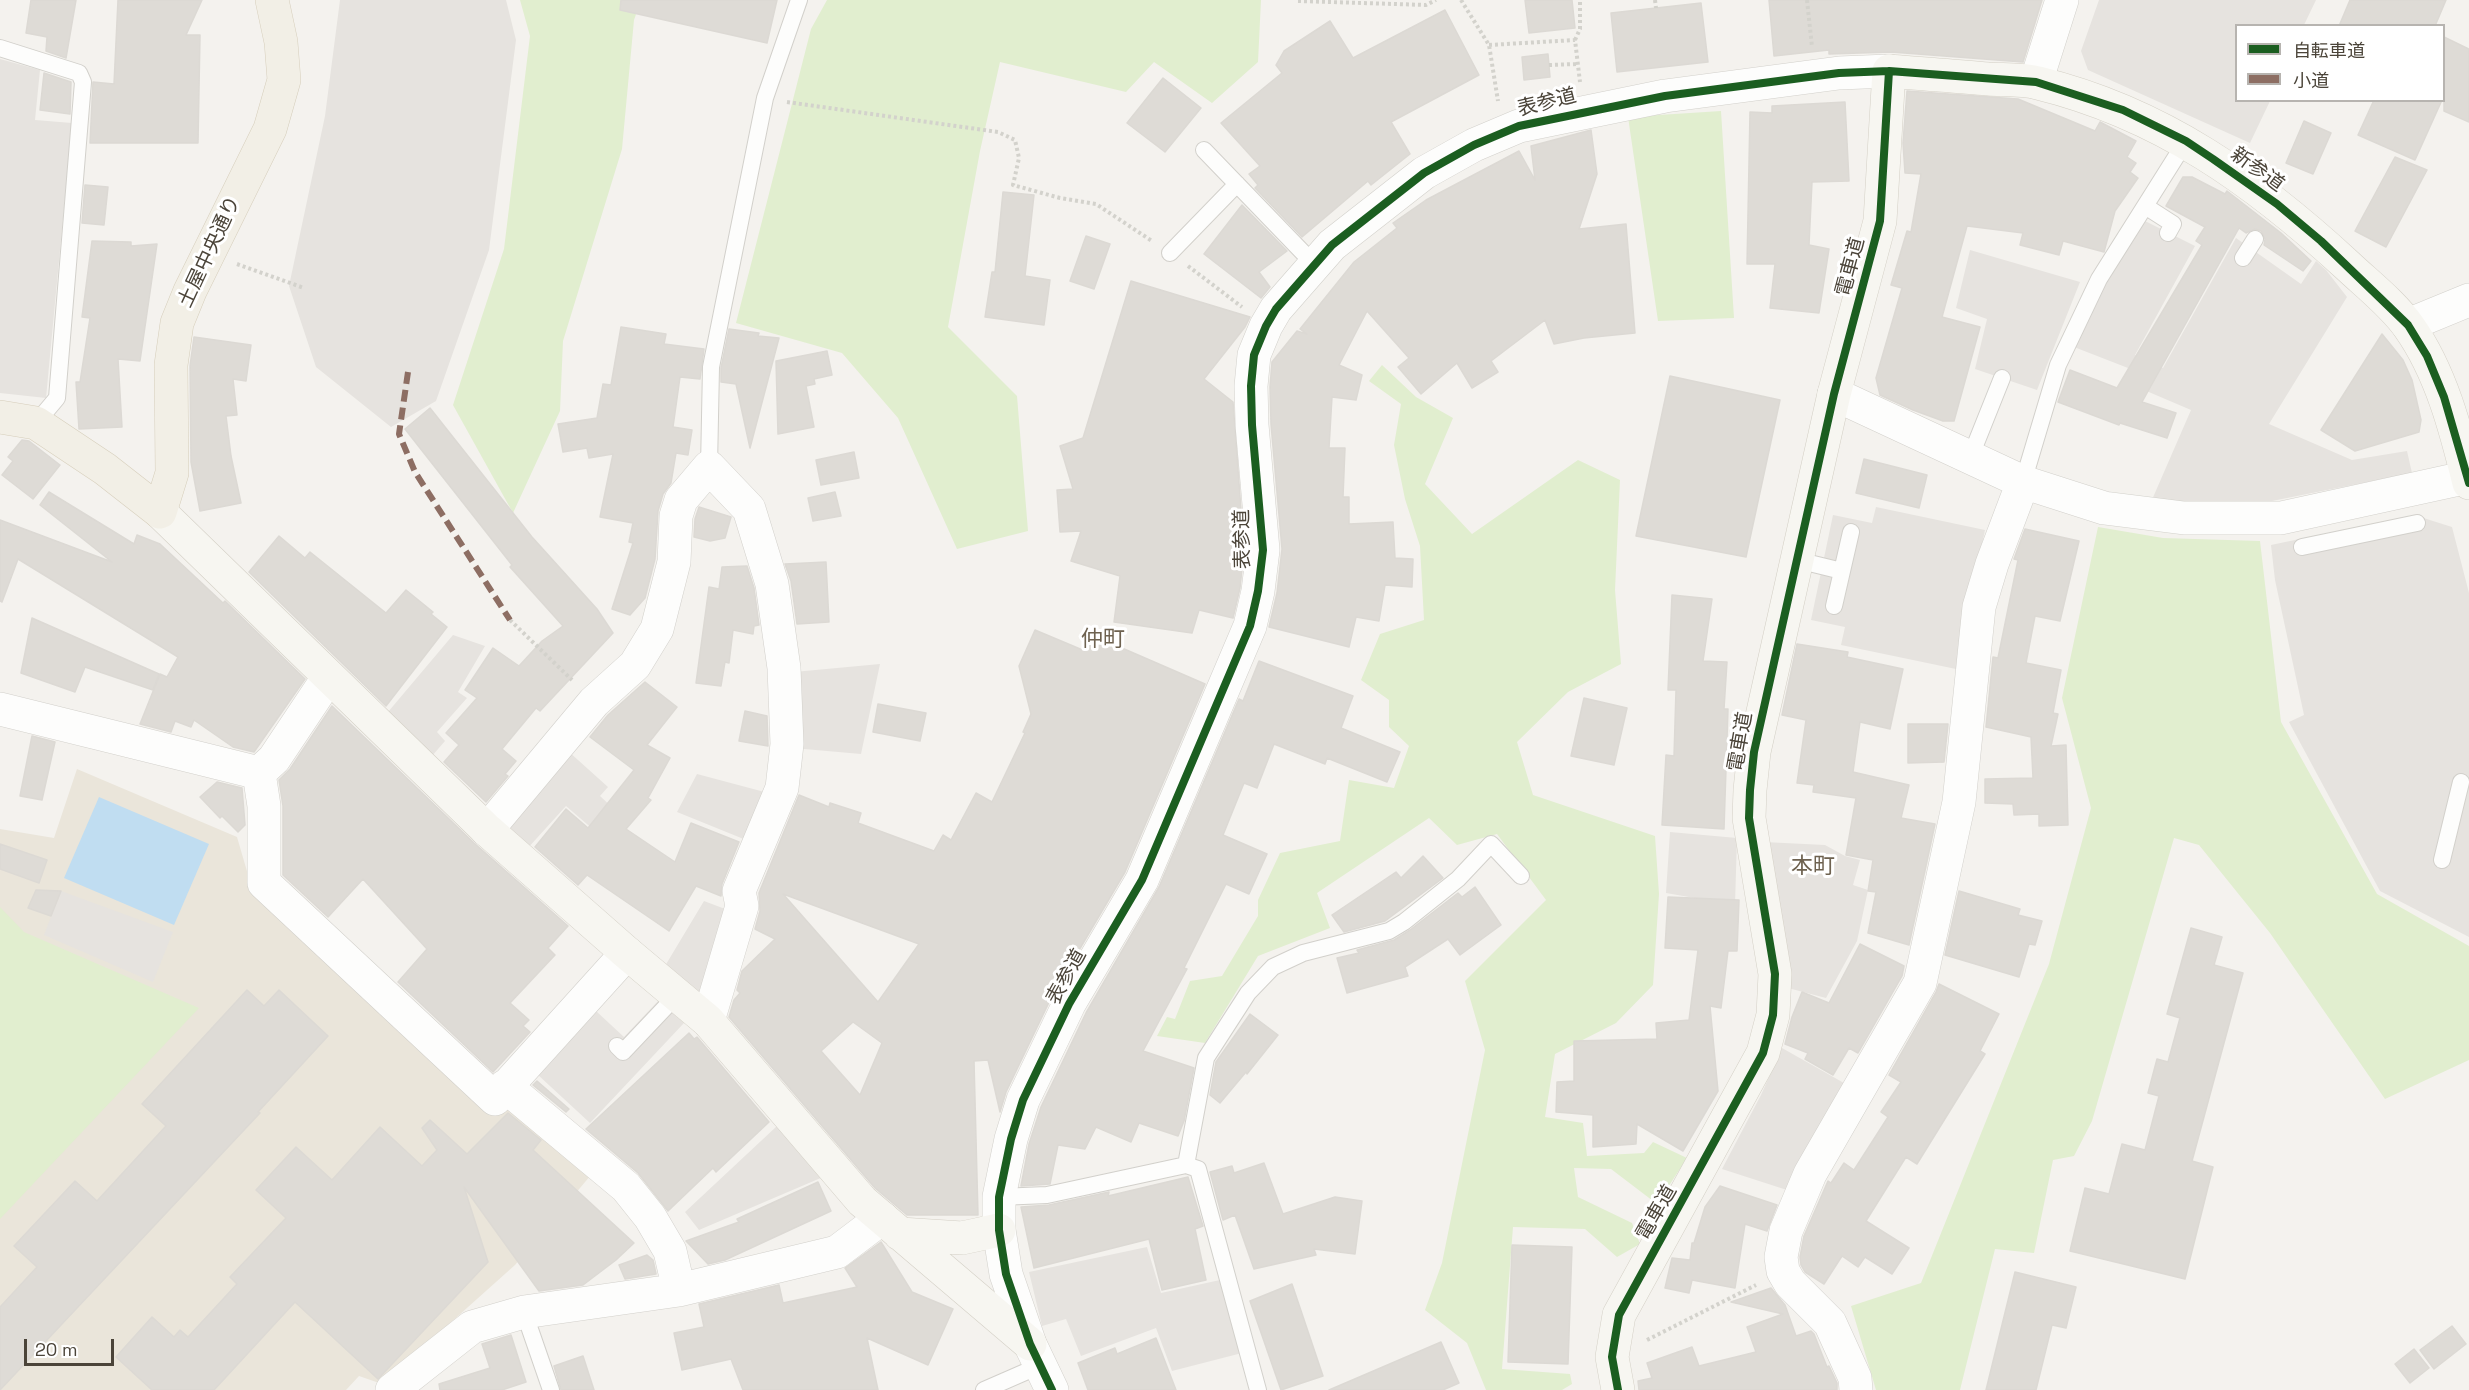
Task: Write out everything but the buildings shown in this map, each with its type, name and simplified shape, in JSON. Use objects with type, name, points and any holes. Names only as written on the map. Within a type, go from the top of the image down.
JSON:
[{"type":"main road","name":"土屋中央通り","points":[[159,512],[172,473],[171,365],[177,323],[190,291],[270,129],[284,80],[281,42],[272,0]]},
{"type":"main road","points":[[0,417],[36,423],[105,469],[159,512]]},
{"type":"street","points":[[2036,82],[2062,0]]},
{"type":"street","name":"表参道","points":[[1040,1367],[1006,1274],[999,1230],[999,1197],[1011,1139],[1023,1100],[1069,1004],[1142,880],[1250,626],[1258,591],[1263,550],[1251,386],[1254,355],[1276,309],[1332,245],[1424,173],[1474,145],[1519,126],[1665,96],[1815,76],[1888,71]]},
{"type":"street","name":"新参道","points":[[1888,71],[2036,82],[2123,110],[2186,141],[2272,212],[2321,241],[2408,325],[2427,356],[2444,397],[2468,480]]},
{"type":"street","name":"電車道","points":[[1618,1390],[1612,1357],[1619,1315],[1763,1053],[1773,1015],[1775,974],[1749,819],[1754,752],[1834,394],[1880,221],[1888,71]]},
{"type":"street","points":[[2408,325],[2469,300]]},
{"type":"street","points":[[1834,394],[2023,482],[2104,508],[2184,518],[2281,518],[2468,480]]},
{"type":"street","points":[[487,830],[594,702],[635,665],[657,629],[674,562],[676,516],[681,500],[709,467],[749,509],[772,584],[784,668],[787,744],[782,788],[739,891],[742,906],[708,1021]]},
{"type":"street","points":[[1856,1390],[1855,1378],[1830,1323],[1790,1283],[1783,1271],[1781,1257],[1786,1231],[1810,1174],[1920,983],[1959,802],[1979,607],[1992,564],[2023,482]]},
{"type":"street","points":[[159,512],[487,830],[708,1021],[862,1201],[1040,1367]]},
{"type":"street","points":[[259,773],[274,759],[328,678]]},
{"type":"street","points":[[0,709],[259,773]]},
{"type":"street","points":[[259,773],[264,806],[264,883],[495,1099],[627,953]]},
{"type":"street","points":[[505,1086],[626,1187],[651,1217],[670,1251],[679,1290]]},
{"type":"street","points":[[392,1390],[472,1327],[524,1312],[679,1290],[837,1252],[891,1226],[962,1238],[999,1230]]},
{"type":"lane","points":[[709,467],[711,368],[765,98],[799,0]]},
{"type":"lane","points":[[0,48],[79,73],[83,82],[57,398],[36,423]]},
{"type":"lane","points":[[2023,482],[2058,365],[2099,279],[2186,141]]},
{"type":"lane","points":[[1204,150],[1315,265]]},
{"type":"lane","points":[[1170,253],[1236,184]]},
{"type":"lane","points":[[2145,206],[2173,225],[2168,233]]},
{"type":"lane","points":[[2243,258],[2255,239]]},
{"type":"lane","points":[[1970,458],[2002,378]]},
{"type":"lane","points":[[2347,504],[2354,536]]},
{"type":"lane","points":[[2302,547],[2417,523]]},
{"type":"lane","points":[[1834,606],[1851,532]]},
{"type":"lane","points":[[1797,560],[1842,571]]},
{"type":"lane","points":[[2442,860],[2461,782]]},
{"type":"lane","points":[[1186,1165],[1206,1058],[1248,993],[1273,967],[1303,953],[1389,931],[1404,922],[1458,879],[1491,843],[1521,876]]},
{"type":"lane","points":[[617,1046],[623,1052],[676,995]]},
{"type":"lane","points":[[999,1197],[1047,1195],[1186,1165],[1198,1169],[1258,1390]]},
{"type":"lane","points":[[524,1312],[550,1390]]},
{"type":"lane","points":[[984,1390],[1040,1367]]},
{"type":"path","points":[[1298,1],[1426,5],[1436,0]]},
{"type":"path","points":[[1461,0],[1489,45],[1497,100],[1515,113],[1519,126]]},
{"type":"path","points":[[1580,0],[1580,29],[1575,40],[1585,111]]},
{"type":"path","points":[[1655,0],[1656,8]]},
{"type":"path","points":[[1807,0],[1815,76]]},
{"type":"path","points":[[1489,45],[1575,40]]},
{"type":"path","points":[[1549,65],[1577,63]]},
{"type":"path","points":[[765,98],[998,132],[1015,140],[1019,158],[1013,185],[1060,198],[1096,204],[1170,253],[1266,326]]},
{"type":"path","points":[[208,254],[304,288]]},
{"type":"path","points":[[510,620],[594,702]]},
{"type":"path","points":[[1612,1357],[1634,1357],[1634,1347],[1783,1271]]},
{"type":"shaded area","points":[[340,0],[506,0],[516,40],[489,250],[436,401],[391,427],[316,367],[289,286],[325,116]]},
{"type":"shaded area","points":[[2099,0],[2316,0],[2304,24],[2235,24],[2235,102],[2270,102],[2250,143],[2088,70],[2081,51]]},
{"type":"shaded area","points":[[0,59],[40,70],[35,120],[72,123],[46,398],[0,393]]},
{"type":"shaded area","points":[[2139,218],[2195,246],[2135,355],[2163,368],[2236,238],[2301,284],[2316,261],[2347,297],[2269,424],[2352,460],[2407,451],[2412,473],[2227,510],[2151,502],[2191,410],[2123,381],[2128,368],[2074,347]]},
{"type":"shaded area","points":[[1970,250],[2080,282],[2037,390],[1975,369],[1987,319],[1956,308]]},
{"type":"shaded area","points":[[1876,507],[1985,530],[1956,669],[1841,645],[1845,627],[1811,620],[1833,515],[1872,523]]},
{"type":"shaded area","points":[[2414,515],[2452,527],[2469,593],[2469,937],[2380,891],[2289,722],[2304,715],[2275,580],[2271,545]]},
{"type":"shaded area","points":[[453,635],[485,646],[458,692],[467,698],[437,732],[445,741],[432,756],[388,712]]},
{"type":"shaded area","points":[[880,664],[861,754],[793,748],[794,672]]},
{"type":"shaded area","points":[[568,751],[608,787],[600,796],[614,809],[595,831],[566,806],[527,849],[501,827]]},
{"type":"shaded area","points":[[77,769],[237,837],[251,885],[591,1175],[515,1265],[382,1384],[359,1376],[346,1390],[0,1390],[0,829],[54,838]]},
{"type":"shaded area","points":[[697,774],[772,794],[751,842],[677,812]]},
{"type":"shaded area","points":[[1670,832],[1737,838],[1735,905],[1666,893]]},
{"type":"shaded area","points":[[1764,842],[1825,845],[1845,856],[1860,860],[1853,885],[1868,890],[1857,941],[1826,998],[1788,988]]},
{"type":"shaded area","points":[[61,891],[173,932],[153,982],[44,935]]},
{"type":"shaded area","points":[[704,901],[733,912],[702,1000],[665,966]]},
{"type":"shaded area","points":[[659,1000],[684,1023],[590,1123],[537,1074],[596,1011],[624,1037]]},
{"type":"shaded area","points":[[1782,1048],[1851,1087],[1790,1191],[1722,1169],[1761,1095]]},
{"type":"shaded area","points":[[777,1126],[823,1177],[699,1230],[685,1212]]},
{"type":"shaded area","points":[[1147,1247],[1161,1293],[1220,1280],[1242,1353],[1172,1371],[1156,1328],[1081,1356],[1066,1319],[1042,1326],[1029,1272]]},
{"type":"green space","points":[[520,0],[641,0],[634,20],[622,149],[563,341],[560,411],[513,513],[453,405],[504,249],[530,36]]},
{"type":"green space","points":[[827,0],[1261,0],[1258,62],[1212,103],[1154,62],[1126,92],[1000,62],[980,151],[948,327],[1017,396],[1028,531],[957,549],[898,418],[842,353],[736,323],[811,29]]},
{"type":"green space","points":[[1721,111],[1734,318],[1658,321],[1628,117]]},
{"type":"green space","points":[[1382,365],[1416,397],[1453,418],[1425,484],[1472,534],[1578,460],[1620,480],[1615,590],[1621,664],[1568,692],[1517,742],[1533,795],[1655,836],[1659,894],[1653,985],[1616,1023],[1555,1054],[1545,1117],[1583,1123],[1587,1156],[1644,1153],[1653,1142],[1687,1158],[1657,1204],[1611,1169],[1574,1168],[1578,1197],[1632,1223],[1640,1244],[1617,1257],[1585,1229],[1513,1227],[1502,1369],[1570,1374],[1572,1384],[1562,1390],[1486,1390],[1467,1343],[1425,1310],[1442,1263],[1485,1050],[1465,981],[1546,900],[1497,834],[1457,845],[1429,818],[1317,893],[1330,928],[1258,956],[1205,1043],[1157,1036],[1167,1017],[1175,1019],[1190,981],[1222,976],[1258,916],[1258,900],[1280,853],[1340,841],[1349,780],[1394,788],[1409,746],[1389,727],[1389,700],[1361,680],[1380,634],[1424,620],[1420,546],[1405,499],[1394,445],[1401,404],[1369,381]]},
{"type":"green space","points":[[2098,527],[2163,538],[2260,541],[2281,722],[2377,894],[2469,946],[2469,1060],[2385,1099],[2270,933],[2199,845],[2174,838],[2092,1121],[2074,1156],[2053,1160],[2034,1253],[1995,1249],[1960,1390],[1876,1390],[1851,1306],[1921,1283],[2049,964],[2091,808],[2062,698]]},
{"type":"green space","points":[[0,907],[24,932],[199,1008],[0,1219]]},
{"type":"water","points":[[99,797],[209,844],[174,925],[64,878]]},
{"type":"marked path","points":[[408,372],[399,434],[415,472],[510,620]]},
{"type":"cycle path","points":[[1052,1390],[1030,1344],[1006,1274],[999,1230],[999,1197],[1011,1139],[1023,1100],[1069,1004],[1142,880],[1250,626],[1258,591],[1263,550],[1252,425],[1251,386],[1254,355],[1266,326],[1276,309],[1332,245],[1424,173],[1474,145],[1519,126],[1665,96],[1839,73],[1889,71],[2036,82],[2123,110],[2186,141],[2277,204],[2321,241],[2408,325],[2427,356],[2444,397],[2469,483]]},
{"type":"cycle path","points":[[1618,1390],[1612,1357],[1619,1315],[1763,1053],[1773,1015],[1775,974],[1749,818],[1754,752],[1834,394],[1880,221],[1889,71]]},
{"type":"district","name":"仲町","points":[[1103,640]]},
{"type":"district","name":"本町","points":[[1813,867]]}]
